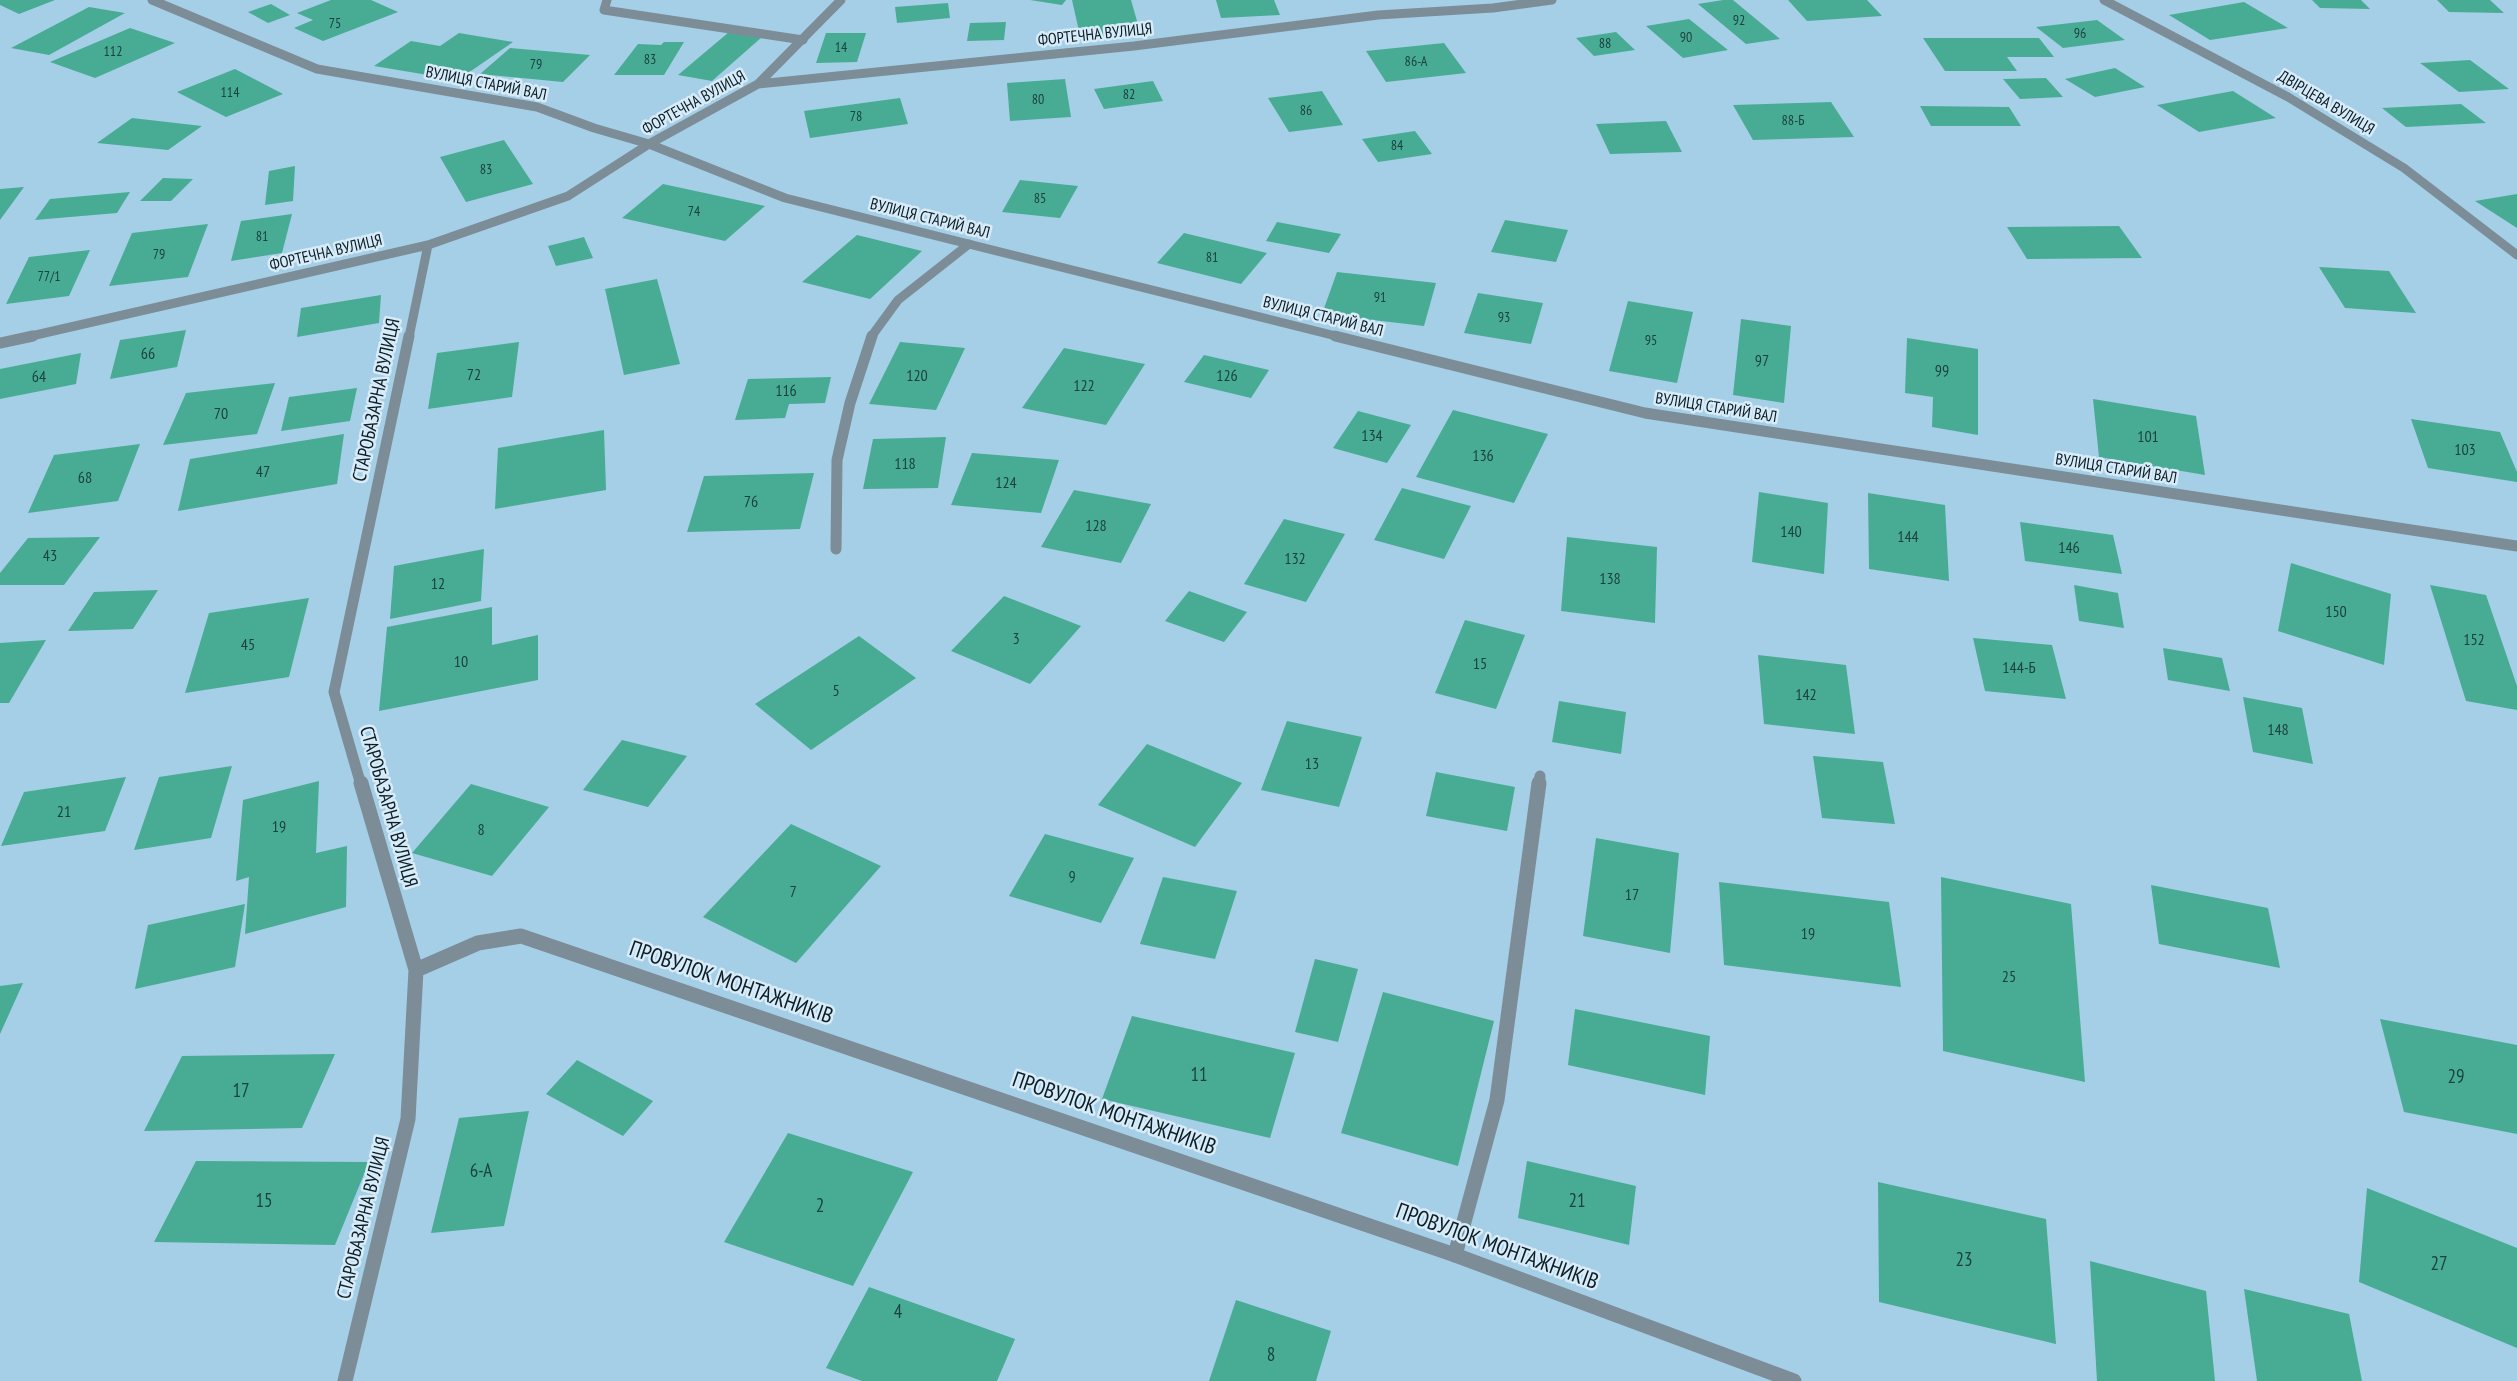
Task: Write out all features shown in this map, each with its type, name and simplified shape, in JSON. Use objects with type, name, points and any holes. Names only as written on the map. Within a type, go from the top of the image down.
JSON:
[{"type":"street","name":"ВУЛИЦЯ СТАРИЙ ВАЛ","points":[[152,0],[317,69],[536,107],[649,144],[785,198],[1645,412],[2517,546]]},
{"type":"street","points":[[607,0],[604,10],[803,40]]},
{"type":"street","points":[[758,84],[841,0]]},
{"type":"street","name":"ФОРТЕЧНА ВУЛИЦЯ","points":[[0,343],[428,245],[568,196],[649,144],[758,84],[1134,46],[1378,15],[1493,8],[1552,0]]},
{"type":"street","name":"ДВІРЦЕВА ВУЛИЦЯ","points":[[2104,0],[2288,97],[2404,168],[2517,255]]},
{"type":"street","points":[[836,549],[837,460],[850,403],[872,334],[898,300],[968,244]]},
{"type":"street","name":"СТАРОБАЗАРНА ВУЛИЦЯ","points":[[344,1381],[408,1119],[416,970],[334,692],[428,245]]},
{"type":"street","points":[[1456,1255],[1497,1100],[1540,776]]},
{"type":"street","name":"ПРОВУЛОК МОНТАЖНИКІВ","points":[[416,970],[478,943],[521,936],[1456,1255],[1794,1381]]},
{"type":"building","points":[[0,0],[55,0],[19,14],[0,5]]},
{"type":"building","points":[[331,0],[371,0],[398,12],[323,41],[294,28],[313,20],[297,13]]},
{"type":"building","points":[[1030,0],[1066,0],[1062,5]]},
{"type":"building","points":[[1072,0],[1131,0],[1141,35],[1081,40]]},
{"type":"building","points":[[1216,0],[1274,0],[1280,15],[1221,18]]},
{"type":"building","points":[[1733,0],[1780,39],[1746,44],[1698,4]]},
{"type":"building","points":[[1788,0],[1867,0],[1882,16],[1807,21]]},
{"type":"building","points":[[2312,0],[2361,0],[2370,9],[2320,8]]},
{"type":"building","points":[[2437,0],[2490,0],[2504,13],[2449,12]]},
{"type":"building","points":[[2244,2],[2288,28],[2210,40],[2169,15]]},
{"type":"building","points":[[948,3],[950,18],[897,23],[895,7]]},
{"type":"building","points":[[271,4],[290,15],[268,23],[248,12]]},
{"type":"building","points":[[89,7],[125,13],[49,55],[11,48]]},
{"type":"building","points":[[1689,19],[1728,50],[1683,58],[1646,26]]},
{"type":"building","points":[[2097,20],[2125,40],[2063,48],[2036,27]]},
{"type":"building","points":[[1006,22],[1004,40],[967,41],[970,23]]},
{"type":"building","points":[[130,28],[175,43],[95,78],[50,62]]},
{"type":"building","points":[[729,32],[762,37],[712,81],[678,75]]},
{"type":"building","points":[[1616,32],[1635,50],[1594,56],[1576,38]]},
{"type":"building","points":[[459,33],[513,42],[458,80],[374,66],[411,41],[440,46]]},
{"type":"building","points":[[826,33],[866,33],[857,62],[816,63]]},
{"type":"building","points":[[1923,38],[2039,38],[2054,57],[2007,57],[2017,71],[1945,71]]},
{"type":"building","points":[[664,42],[684,42],[664,75],[614,75],[638,44],[661,45]]},
{"type":"building","points":[[1444,43],[1466,73],[1386,82],[1366,51]]},
{"type":"building","points":[[510,48],[590,55],[563,82],[480,74]]},
{"type":"building","points":[[2470,60],[2509,89],[2459,92],[2420,63]]},
{"type":"building","points":[[2115,68],[2145,87],[2095,97],[2065,79]]},
{"type":"building","points":[[235,69],[283,94],[226,117],[177,92]]},
{"type":"building","points":[[2046,78],[2063,97],[2020,99],[2003,79]]},
{"type":"building","points":[[1065,79],[1071,117],[1010,121],[1007,83]]},
{"type":"building","points":[[1153,81],[1163,101],[1104,109],[1094,89]]},
{"type":"building","points":[[1322,91],[1343,125],[1289,132],[1268,98]]},
{"type":"building","points":[[2233,91],[2276,118],[2199,132],[2157,105]]},
{"type":"building","points":[[900,98],[908,124],[810,138],[804,111]]},
{"type":"building","points":[[1831,102],[1854,137],[1753,140],[1733,105]]},
{"type":"building","points":[[2461,104],[2486,123],[2406,127],[2382,108]]},
{"type":"building","points":[[1920,106],[2009,107],[2021,126],[1931,126]]},
{"type":"building","points":[[132,118],[202,126],[168,150],[97,143]]},
{"type":"building","points":[[1666,121],[1682,152],[1610,154],[1596,124]]},
{"type":"building","points":[[1415,131],[1432,154],[1378,162],[1362,139]]},
{"type":"building","points":[[504,140],[533,184],[466,202],[440,157]]},
{"type":"building","points":[[295,166],[293,201],[265,205],[269,171]]},
{"type":"building","points":[[163,178],[193,179],[171,201],[140,201]]},
{"type":"building","points":[[1020,180],[1078,186],[1060,218],[1002,212]]},
{"type":"building","points":[[663,184],[765,206],[725,241],[622,218]]},
{"type":"building","points":[[24,187],[0,220],[0,189]]},
{"type":"building","points":[[130,192],[117,213],[35,220],[50,199]]},
{"type":"building","points":[[2517,194],[2517,228],[2475,201]]},
{"type":"building","points":[[292,214],[282,253],[231,261],[241,221]]},
{"type":"building","points":[[1505,220],[1568,230],[1556,262],[1491,252]]},
{"type":"building","points":[[1277,222],[1341,234],[1329,253],[1266,241]]},
{"type":"building","points":[[208,224],[188,277],[109,286],[132,233]]},
{"type":"building","points":[[2119,226],[2142,258],[2027,259],[2007,227]]},
{"type":"building","points":[[1184,233],[1267,253],[1241,284],[1157,263]]},
{"type":"building","points":[[857,235],[922,251],[870,299],[802,282]]},
{"type":"building","points":[[584,237],[593,258],[556,266],[548,246]]},
{"type":"building","points":[[90,250],[69,296],[6,304],[29,257]]},
{"type":"building","points":[[2319,267],[2389,271],[2416,313],[2345,308]]},
{"type":"building","points":[[1337,272],[1436,283],[1424,326],[1322,314]]},
{"type":"building","points":[[657,279],[680,364],[624,375],[605,289]]},
{"type":"building","points":[[1478,293],[1543,303],[1531,344],[1464,333]]},
{"type":"building","points":[[381,295],[379,323],[297,337],[301,308]]},
{"type":"building","points":[[1628,301],[1693,312],[1677,383],[1609,371]]},
{"type":"building","points":[[1741,319],[1791,326],[1784,403],[1733,395]]},
{"type":"building","points":[[186,330],[177,367],[110,379],[120,340]]},
{"type":"building","points":[[1907,338],[1978,349],[1978,435],[1932,427],[1933,397],[1905,393]]},
{"type":"building","points":[[519,342],[512,397],[428,409],[437,353]]},
{"type":"building","points":[[900,342],[965,348],[936,410],[869,404]]},
{"type":"building","points":[[1064,348],[1145,364],[1106,425],[1022,408]]},
{"type":"building","points":[[81,353],[76,384],[0,399],[0,369]]},
{"type":"building","points":[[1204,355],[1269,370],[1251,398],[1184,382]]},
{"type":"building","points":[[831,377],[825,403],[789,404],[785,418],[735,420],[748,379]]},
{"type":"building","points":[[275,383],[257,434],[163,445],[186,393]]},
{"type":"building","points":[[357,388],[350,421],[281,431],[289,397]]},
{"type":"building","points":[[2093,399],[2196,416],[2205,475],[2099,457]]},
{"type":"building","points":[[1453,410],[1548,434],[1514,503],[1416,477]]},
{"type":"building","points":[[1358,411],[1411,425],[1387,463],[1333,448]]},
{"type":"building","points":[[2411,419],[2500,432],[2517,472],[2517,482],[2428,468]]},
{"type":"building","points":[[604,430],[606,490],[495,509],[498,448]]},
{"type":"building","points":[[344,434],[337,484],[178,511],[190,459]]},
{"type":"building","points":[[946,437],[938,488],[863,489],[873,439]]},
{"type":"building","points":[[140,444],[118,501],[28,513],[54,455]]},
{"type":"building","points":[[972,453],[1059,460],[1041,513],[951,505]]},
{"type":"building","points":[[814,473],[800,529],[687,532],[704,476]]},
{"type":"building","points":[[1402,488],[1471,506],[1444,559],[1374,540]]},
{"type":"building","points":[[1074,490],[1151,504],[1121,563],[1041,547]]},
{"type":"building","points":[[1759,492],[1828,503],[1824,574],[1752,562]]},
{"type":"building","points":[[1868,493],[1945,505],[1949,581],[1869,569]]},
{"type":"building","points":[[1284,519],[1345,534],[1306,602],[1244,584]]},
{"type":"building","points":[[2020,522],[2113,535],[2122,574],[2025,561]]},
{"type":"building","points":[[100,537],[64,585],[0,585],[0,573],[28,538]]},
{"type":"building","points":[[1567,537],[1657,547],[1655,623],[1561,611]]},
{"type":"building","points":[[484,549],[481,601],[390,619],[394,566]]},
{"type":"building","points":[[2291,563],[2391,594],[2384,665],[2278,631]]},
{"type":"building","points":[[2074,585],[2118,593],[2124,628],[2079,621]]},
{"type":"building","points":[[2430,585],[2486,595],[2517,686],[2517,710],[2466,701]]},
{"type":"building","points":[[158,590],[133,629],[68,631],[94,592]]},
{"type":"building","points":[[1189,591],[1247,612],[1224,642],[1165,621]]},
{"type":"building","points":[[1004,596],[1081,626],[1030,684],[951,651]]},
{"type":"building","points":[[309,598],[289,677],[185,693],[209,613]]},
{"type":"building","points":[[492,607],[492,645],[538,635],[538,680],[379,711],[387,627]]},
{"type":"building","points":[[1465,620],[1525,635],[1496,709],[1435,693]]},
{"type":"building","points":[[859,636],[916,678],[811,750],[755,704]]},
{"type":"building","points":[[1973,638],[2052,645],[2066,699],[1985,691]]},
{"type":"building","points":[[46,640],[9,703],[0,703],[0,643]]},
{"type":"building","points":[[2163,648],[2222,658],[2230,691],[2168,680]]},
{"type":"building","points":[[1758,655],[1846,665],[1855,734],[1764,724]]},
{"type":"building","points":[[2243,697],[2302,708],[2313,764],[2253,752]]},
{"type":"building","points":[[1559,701],[1626,712],[1621,754],[1552,742]]},
{"type":"building","points":[[1287,721],[1362,737],[1339,807],[1261,790]]},
{"type":"building","points":[[622,740],[687,756],[648,807],[583,790]]},
{"type":"building","points":[[1147,744],[1242,783],[1195,847],[1098,805]]},
{"type":"building","points":[[1813,756],[1883,762],[1895,824],[1822,818]]},
{"type":"building","points":[[232,766],[211,838],[134,850],[159,777]]},
{"type":"building","points":[[1436,772],[1515,787],[1507,831],[1426,816]]},
{"type":"building","points":[[126,777],[105,831],[1,846],[24,792]]},
{"type":"building","points":[[319,781],[316,853],[347,846],[346,907],[245,934],[249,877],[236,881],[243,800]]},
{"type":"building","points":[[471,784],[549,807],[492,876],[412,853]]},
{"type":"building","points":[[791,824],[881,866],[796,963],[703,917]]},
{"type":"building","points":[[1045,834],[1134,858],[1101,923],[1009,896]]},
{"type":"building","points":[[1596,838],[1679,853],[1670,953],[1583,936]]},
{"type":"building","points":[[1163,877],[1237,891],[1215,959],[1140,944]]},
{"type":"building","points":[[1941,877],[2071,904],[2085,1082],[1943,1051]]},
{"type":"building","points":[[1719,882],[1889,902],[1901,987],[1724,965]]},
{"type":"building","points":[[2151,885],[2268,908],[2280,968],[2159,944]]},
{"type":"building","points":[[245,904],[235,967],[135,989],[148,925]]},
{"type":"building","points":[[1315,959],[1358,969],[1338,1042],[1295,1032]]},
{"type":"building","points":[[23,983],[0,1034],[0,986]]},
{"type":"building","points":[[1383,992],[1494,1021],[1458,1166],[1341,1133]]},
{"type":"building","points":[[1575,1009],[1710,1036],[1705,1095],[1568,1065]]},
{"type":"building","points":[[1132,1016],[1295,1053],[1270,1138],[1102,1099]]},
{"type":"building","points":[[2380,1019],[2517,1045],[2517,1134],[2404,1112]]},
{"type":"building","points":[[335,1054],[302,1128],[144,1131],[182,1056]]},
{"type":"building","points":[[577,1060],[653,1101],[623,1136],[546,1094]]},
{"type":"building","points":[[529,1111],[504,1226],[431,1233],[459,1118]]},
{"type":"building","points":[[788,1133],[913,1172],[853,1286],[724,1242]]},
{"type":"building","points":[[196,1161],[369,1162],[335,1245],[154,1242]]},
{"type":"building","points":[[1527,1161],[1636,1186],[1629,1245],[1518,1218]]},
{"type":"building","points":[[1878,1182],[2046,1219],[2056,1344],[1879,1302]]},
{"type":"building","points":[[2367,1188],[2517,1248],[2517,1348],[2359,1282]]},
{"type":"building","points":[[2090,1261],[2206,1291],[2215,1381],[2097,1381]]},
{"type":"building","points":[[869,1287],[1015,1339],[997,1381],[862,1381],[826,1368]]},
{"type":"building","points":[[2244,1289],[2349,1314],[2362,1381],[2257,1381]]},
{"type":"building","points":[[1236,1300],[1331,1331],[1316,1381],[1209,1381]]}]
